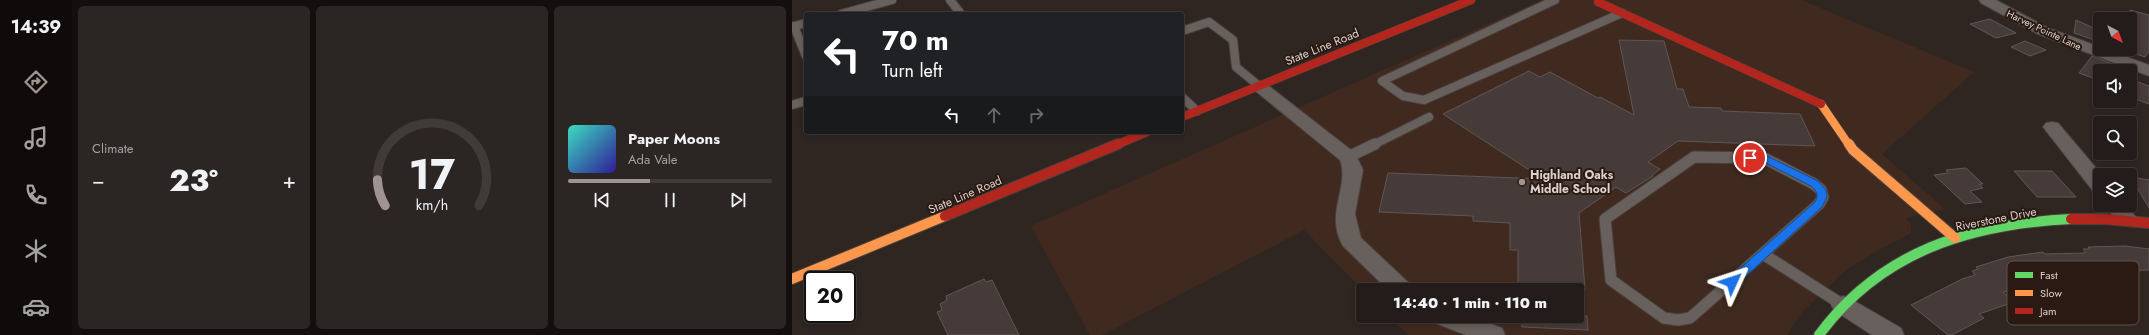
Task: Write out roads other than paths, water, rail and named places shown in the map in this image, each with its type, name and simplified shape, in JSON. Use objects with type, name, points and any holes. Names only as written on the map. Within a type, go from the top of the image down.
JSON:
[{"type":"street","name":"State Line Road","points":[[1184,117],[1471,0]]},
{"type":"street","name":"Harvey Pointe Lane","points":[[1986,0],[2043,32],[2149,71]]},
{"type":"street","points":[[1595,1],[1821,104],[1853,150],[1955,238]]},
{"type":"street","points":[[1258,86],[1348,158],[1353,170],[1345,214],[1351,241],[1395,283]]},
{"type":"street","points":[[2052,127],[2093,177]]},
{"type":"street","name":"State Line Road","points":[[792,280],[1142,134]]},
{"type":"street","name":"Riverstone Drive","points":[[1819,335],[1843,305],[1865,284],[1904,258],[1955,238],[2026,224],[2078,220],[2122,213],[2149,223]]},
{"type":"street","points":[[1843,305],[1892,335]]},
{"type":"street","points":[[1461,323],[1493,335]]},
{"type":"lane","points":[[847,12],[892,0]]},
{"type":"lane","points":[[950,0],[959,12]]},
{"type":"lane","points":[[1556,0],[1382,81],[1403,96],[1424,100],[1622,13]]},
{"type":"lane","points":[[1184,30],[1209,22],[1233,40],[1236,67],[1258,86]]},
{"type":"lane","points":[[804,24],[793,27],[804,52]]},
{"type":"lane","points":[[1184,99],[1197,111]]},
{"type":"lane","points":[[792,105],[804,102]]},
{"type":"lane","points":[[1348,158],[1429,117]]},
{"type":"lane","points":[[1694,157],[1764,158],[1814,184],[1821,190],[1823,197],[1819,204],[1763,254],[1690,318],[1678,320],[1664,318],[1611,280],[1605,219],[1694,157]]},
{"type":"lane","points":[[1763,254],[1843,305]]},
{"type":"place","name":"Highland Oaks Middle School","points":[[1522,182]]}]
